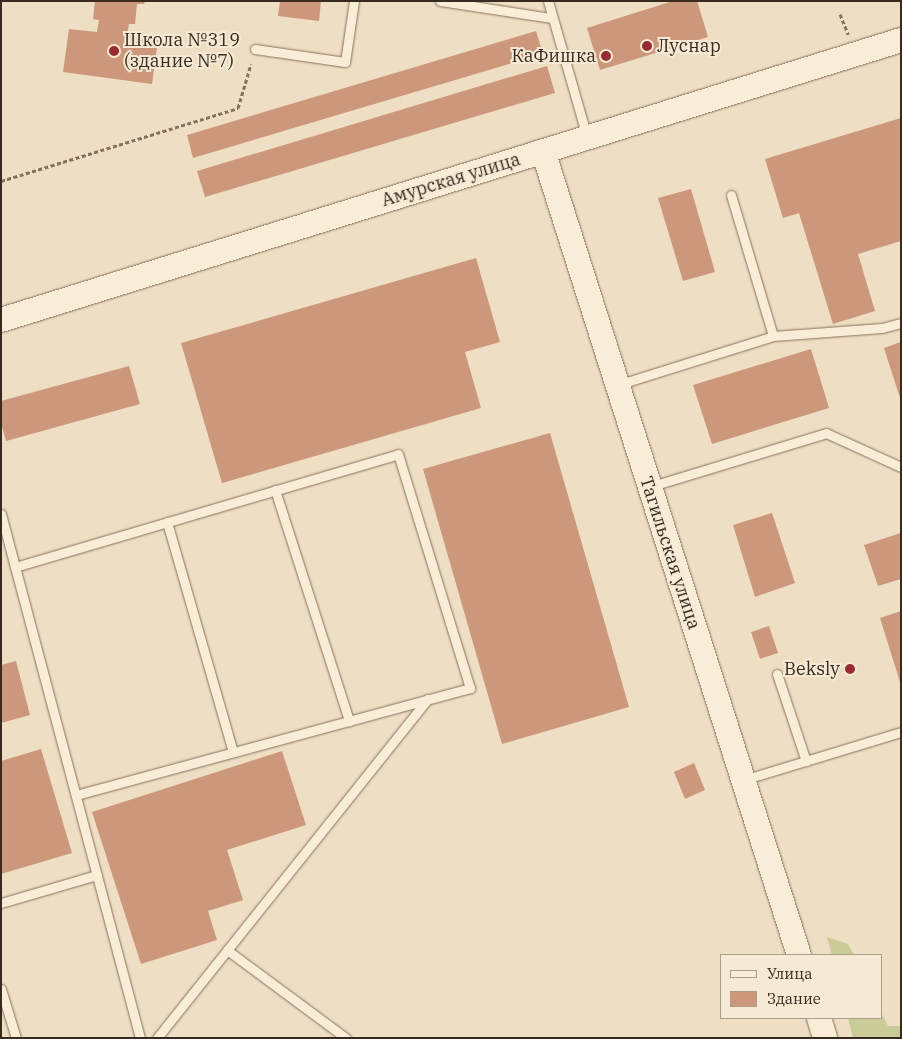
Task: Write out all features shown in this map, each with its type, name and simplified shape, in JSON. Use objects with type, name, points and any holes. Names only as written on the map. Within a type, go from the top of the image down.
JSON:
[{"type":"street","name":"Амурская улица","points":[[1,320],[901,40]]},
{"type":"street","name":"Тагильская улица","points":[[543,151],[799,954]]},
{"type":"street","points":[[819,1019],[825,1038]]},
{"type":"lane","points":[[255,49],[345,62],[354,1]]},
{"type":"lane","points":[[440,1],[551,18]]},
{"type":"lane","points":[[548,1],[551,18],[588,138]]},
{"type":"lane","points":[[731,195],[773,336]]},
{"type":"lane","points":[[617,385],[773,336],[882,328],[901,323]]},
{"type":"lane","points":[[649,487],[826,433],[901,467]]},
{"type":"lane","points":[[15,566],[398,454],[470,688],[76,795]]},
{"type":"lane","points":[[275,490],[349,720]]},
{"type":"lane","points":[[1,514],[140,1038]]},
{"type":"lane","points":[[167,522],[233,752]]},
{"type":"lane","points":[[777,674],[806,761]]},
{"type":"lane","points":[[157,1038],[428,699]]},
{"type":"lane","points":[[742,780],[901,732]]},
{"type":"lane","points":[[1,903],[97,875]]},
{"type":"lane","points":[[227,950],[346,1038]]},
{"type":"lane","points":[[1,989],[16,1038]]},
{"type":"path","points":[[840,14],[850,42]]},
{"type":"path","points":[[1,181],[238,108],[255,49]]},
{"type":"green space","points":[[827,937],[848,944],[853,954],[832,954]]},
{"type":"green space","points":[[882,1014],[888,1026],[901,1026],[901,1038],[853,1038],[848,1019],[882,1019]]},
{"type":"building","points":[[95,1],[145,1],[144,4],[137,4],[135,24],[129,24],[127,36],[158,40],[152,84],[63,72],[69,29],[97,32],[99,20],[93,19]]},
{"type":"building","points":[[280,1],[321,1],[319,21],[278,16]]},
{"type":"building","points":[[673,1],[697,1],[708,37],[600,70],[587,28]]},
{"type":"building","points":[[536,31],[543,54],[193,158],[187,135]]},
{"type":"building","points":[[547,66],[555,93],[205,197],[197,171]]},
{"type":"building","points":[[901,118],[901,241],[858,254],[875,311],[833,324],[799,213],[783,218],[765,159]]},
{"type":"building","points":[[691,189],[715,272],[683,281],[658,198]]},
{"type":"building","points":[[476,258],[500,342],[465,352],[481,408],[222,483],[181,343]]},
{"type":"building","points":[[901,342],[901,398],[900,398],[884,348]]},
{"type":"building","points":[[811,349],[829,408],[712,444],[693,385]]},
{"type":"building","points":[[129,366],[140,404],[6,441],[1,423],[1,401]]},
{"type":"building","points":[[550,433],[629,707],[502,744],[423,469]]},
{"type":"building","points":[[772,513],[795,583],[755,597],[733,525]]},
{"type":"building","points":[[901,533],[901,579],[878,586],[864,545]]},
{"type":"building","points":[[901,611],[901,682],[900,682],[880,618]]},
{"type":"building","points":[[769,626],[778,653],[760,659],[751,632]]},
{"type":"building","points":[[16,661],[30,715],[1,723],[1,665]]},
{"type":"building","points":[[41,749],[72,853],[1,874],[1,761]]},
{"type":"building","points":[[282,751],[306,825],[227,850],[243,900],[208,911],[217,940],[141,964],[92,812]]},
{"type":"building","points":[[694,763],[705,790],[685,799],[674,772]]},
{"type":"place","name":"Луснар","points":[[647,46]]},
{"type":"place","name":"Школа №319 (здание №7)","points":[[114,51]]},
{"type":"place","name":"КаФишка","points":[[606,56]]},
{"type":"place","name":"Beksly","points":[[850,669]]}]
